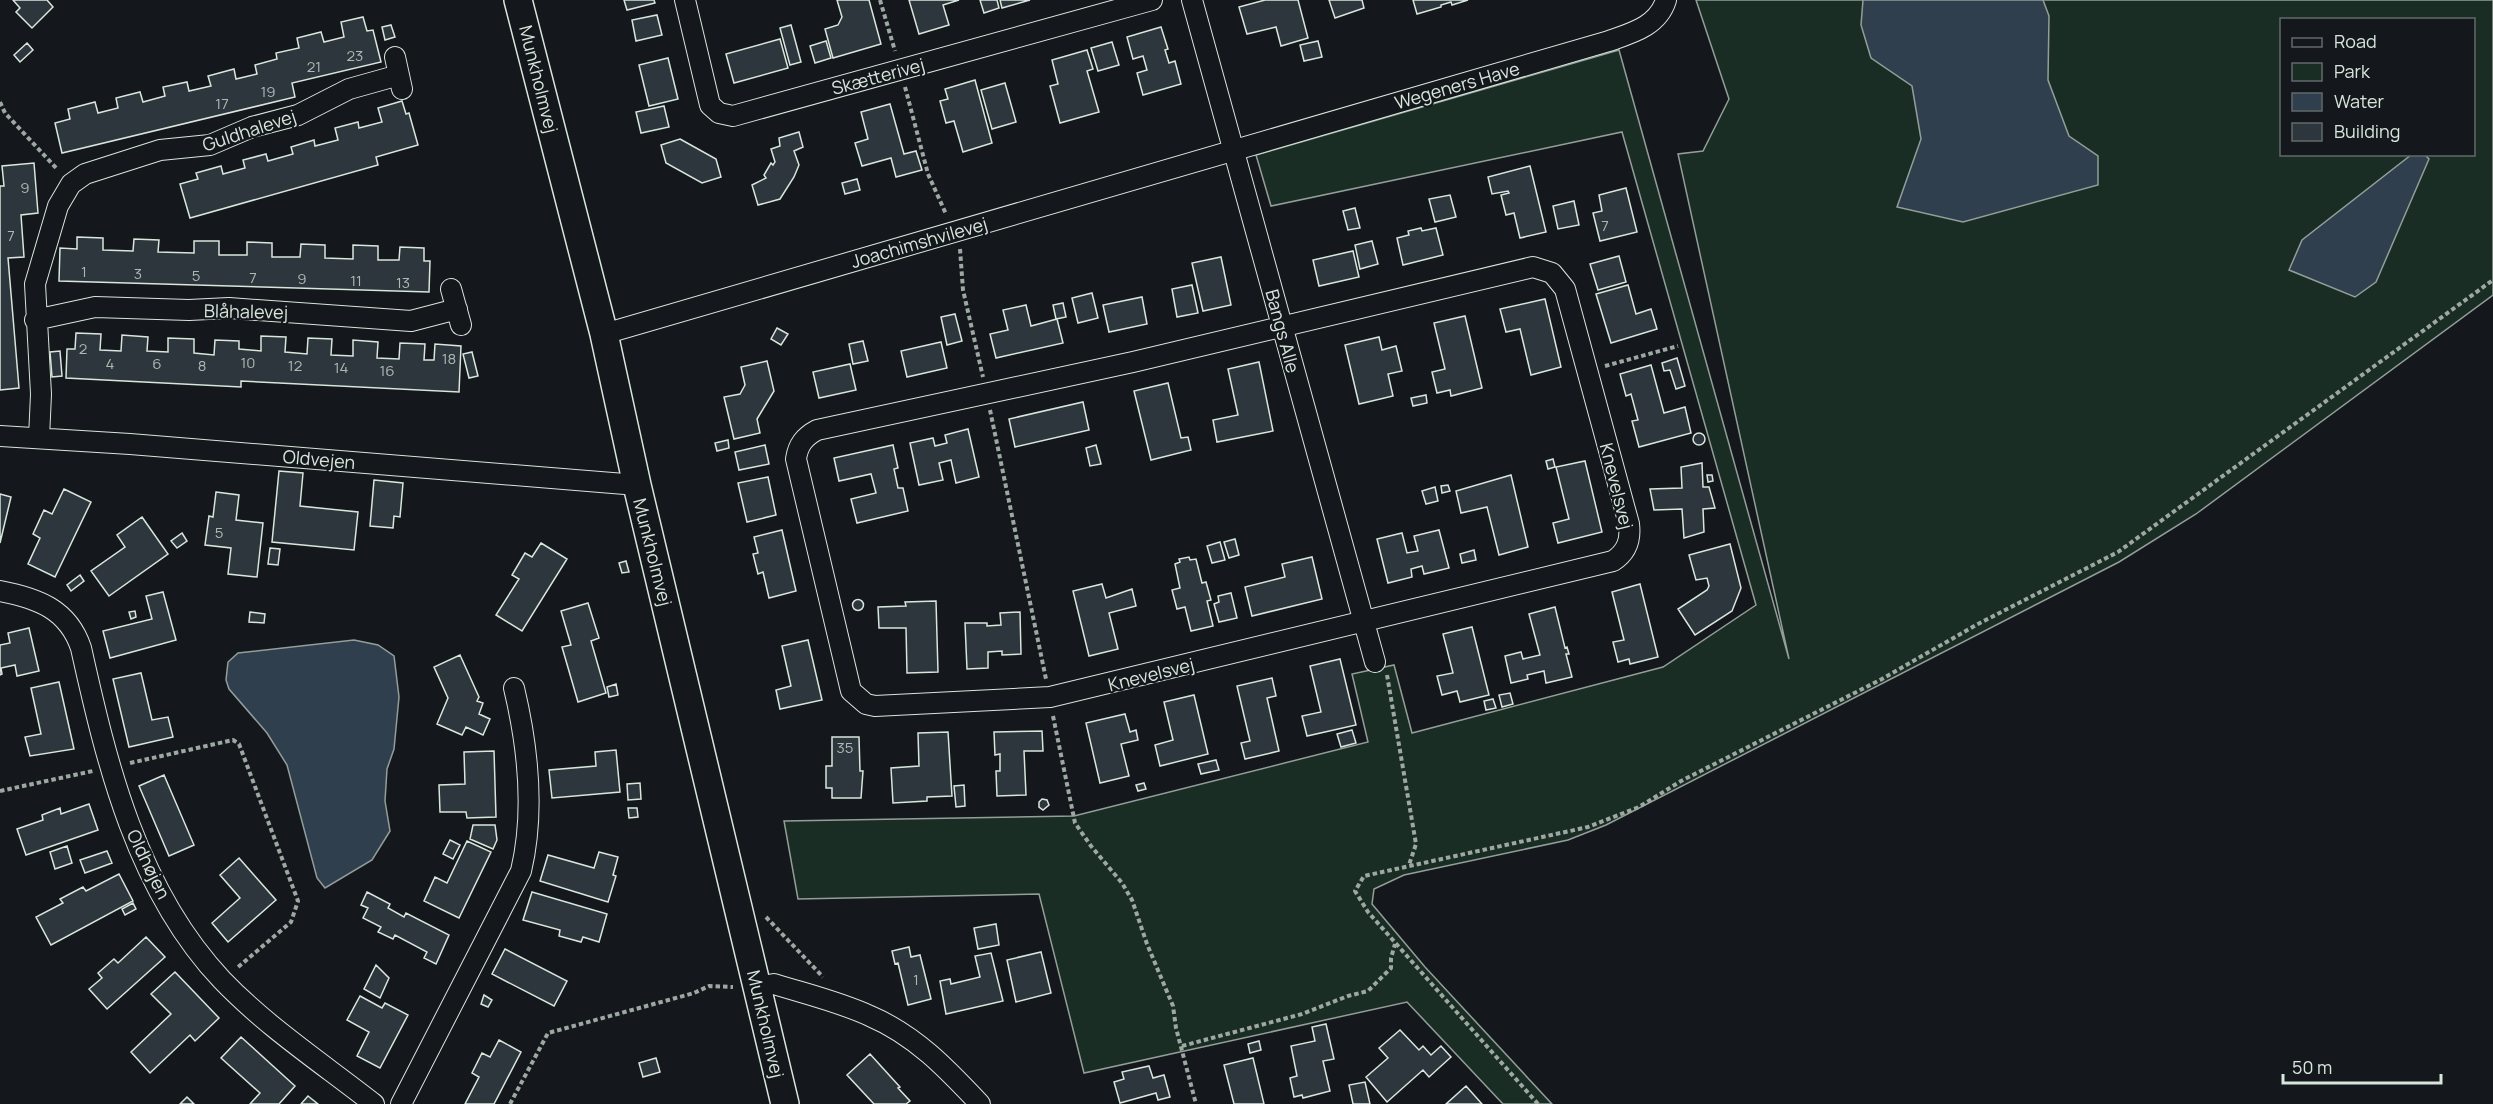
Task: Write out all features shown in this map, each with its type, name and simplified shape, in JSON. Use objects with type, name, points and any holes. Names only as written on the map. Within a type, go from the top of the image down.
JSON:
[{"type":"street","name":"Munkholmvej","points":[[519,0],[604,334],[637,485],[785,1104]]},
{"type":"street","name":"Skætterivej","points":[[685,0],[710,105],[719,113],[733,116],[1152,0]]},
{"type":"street","name":"Bangs Alle","points":[[1192,0],[1375,662]]},
{"type":"street","name":"Wegeners Have","points":[[1234,150],[1609,41],[1648,26],[1661,12],[1666,0]]},
{"type":"street","name":"Guldhalevej","points":[[71,184],[85,174],[160,150],[210,145],[252,128],[298,115],[349,89],[399,74]]},
{"type":"street","name":"Joachimshvilevej","points":[[604,334],[1234,150]]},
{"type":"street","points":[[39,438],[40,394],[35,320],[37,278],[58,206],[71,184]]},
{"type":"street","name":"Knevelsvej","points":[[1539,267],[1554,274],[1564,285],[1629,524],[1629,539],[1622,554],[1613,561],[1050,697],[875,706],[857,699],[848,681],[796,459],[801,443],[817,430],[1133,362],[1282,327],[1539,267]]},
{"type":"street","name":"Blåhalevej","points":[[35,320],[95,307],[189,310],[229,308],[411,321],[459,317],[452,289]]},
{"type":"street","name":"Oldvejen","points":[[0,436],[637,485]]},
{"type":"street","name":"Oldhøjen","points":[[0,591],[33,598],[51,607],[65,619],[75,633],[81,648],[109,767],[130,826],[157,885],[194,946],[223,980],[260,1016],[374,1104]]},
{"type":"street","points":[[401,1104],[521,871],[528,830],[528,785],[523,726],[514,688]]},
{"type":"street","points":[[758,987],[774,984],[870,1016],[910,1038],[946,1068],[980,1104]]},
{"type":"path","points":[[0,102],[5,113],[71,184]]},
{"type":"path","points":[[1538,1104],[1368,912],[1355,891],[1365,876],[1588,827],[1639,807],[1681,781],[1882,679],[1976,625],[2118,552],[2493,280]]},
{"type":"path","points":[[1587,372],[1678,346]]},
{"type":"path","points":[[1008,489],[1075,823],[1122,883],[1132,900],[1147,944],[1173,1006],[1176,1028],[1196,1104]]},
{"type":"path","points":[[1375,662],[1383,663],[1389,679],[1416,844],[1408,866]]},
{"type":"path","points":[[0,791],[233,740],[239,744],[297,901],[291,922],[223,980]]},
{"type":"path","points":[[741,920],[764,916],[824,979],[825,1001]]},
{"type":"path","points":[[1182,1046],[1302,1014],[1348,996],[1368,991],[1391,968],[1395,943]]},
{"type":"path","points":[[510,1104],[548,1033],[694,993],[709,986],[758,987]]},
{"type":"green space","points":[[1696,0],[2493,0],[2493,295],[2196,514],[2119,562],[1606,825],[1568,840],[1404,875],[1374,889],[1372,904],[1425,967],[1552,1104],[1503,1104],[1407,1002],[1084,1073],[1039,894],[798,899],[784,821],[1074,816],[1368,742],[1352,674],[1394,665],[1412,733],[1663,667],[1756,605],[1622,132],[1271,206],[1256,155],[1619,50],[1789,659],[1678,154],[1703,151],[1729,99]]},
{"type":"water","points":[[1863,0],[2043,0],[2049,16],[2048,80],[2069,136],[2098,156],[2098,185],[1963,222],[1897,207],[1921,139],[1912,86],[1871,58],[1861,25]]},
{"type":"water","points":[[2410,156],[2426,156],[2429,159],[2376,282],[2355,297],[2289,270],[2302,240]]},
{"type":"water","points":[[354,640],[378,645],[394,656],[399,697],[394,749],[387,769],[385,801],[390,831],[372,860],[325,888],[317,878],[287,765],[267,733],[229,689],[226,680],[228,662],[238,653]]},
{"type":"building","points":[[13,0],[47,0],[53,7],[32,28],[16,12],[20,8]]},
{"type":"building","points":[[624,0],[654,0],[655,3],[627,10]]},
{"type":"building","points":[[837,0],[869,0],[881,44],[833,58],[825,29],[838,25],[842,17]]},
{"type":"building","points":[[909,0],[959,0],[943,5],[949,25],[919,34]]},
{"type":"building","points":[[980,0],[997,0],[999,8],[984,13]]},
{"type":"building","points":[[1000,0],[1030,0],[1002,8]]},
{"type":"building","points":[[1265,0],[1298,0],[1308,38],[1281,46],[1276,27],[1247,34],[1239,7]]},
{"type":"building","points":[[1329,0],[1362,0],[1364,8],[1335,18]]},
{"type":"building","points":[[1413,0],[1468,0],[1452,5],[1451,2],[1417,14]]},
{"type":"building","points":[[657,15],[662,35],[636,41],[632,20]]},
{"type":"building","points":[[363,17],[367,31],[373,30],[381,62],[292,83],[295,97],[62,153],[55,123],[70,119],[68,109],[95,102],[98,113],[118,108],[116,98],[140,92],[143,102],[165,96],[163,87],[187,82],[189,91],[211,86],[208,76],[234,69],[236,79],[257,74],[255,65],[277,59],[276,53],[299,48],[297,38],[321,32],[324,42],[344,37],[341,22]]},
{"type":"building","points":[[391,25],[395,37],[385,40],[382,27]]},
{"type":"building","points":[[791,25],[801,62],[790,65],[780,28]]},
{"type":"building","points":[[1161,27],[1168,49],[1165,50],[1169,63],[1175,61],[1181,84],[1143,95],[1137,73],[1147,70],[1143,56],[1133,59],[1127,37]]},
{"type":"building","points":[[780,39],[788,68],[734,83],[726,54]]},
{"type":"building","points":[[826,41],[831,58],[815,63],[810,46]]},
{"type":"building","points":[[1318,41],[1322,57],[1304,61],[1300,45]]},
{"type":"building","points":[[1112,42],[1119,65],[1098,71],[1091,48]]},
{"type":"building","points":[[27,43],[33,50],[20,62],[14,55]]},
{"type":"building","points":[[1087,50],[1093,69],[1087,71],[1099,112],[1060,123],[1050,86],[1058,84],[1052,60]]},
{"type":"building","points":[[668,58],[678,99],[649,106],[639,65]]},
{"type":"building","points":[[975,80],[992,143],[963,152],[954,121],[946,123],[940,101],[948,99],[945,89]]},
{"type":"building","points":[[1005,83],[1016,122],[992,129],[981,90]]},
{"type":"building","points":[[402,101],[406,114],[409,113],[418,145],[376,157],[378,165],[190,218],[180,184],[198,179],[196,173],[221,166],[223,174],[245,168],[243,160],[266,154],[268,161],[293,154],[291,147],[314,140],[315,146],[338,140],[335,128],[358,122],[359,128],[382,122],[378,108]]},
{"type":"building","points":[[890,104],[904,154],[916,151],[922,170],[896,177],[891,158],[862,166],[855,143],[868,139],[861,112]]},
{"type":"building","points":[[664,106],[669,127],[641,133],[636,112]]},
{"type":"building","points":[[799,132],[803,147],[794,151],[799,165],[794,177],[780,199],[758,205],[752,185],[766,178],[764,175],[771,163],[773,165],[775,162],[771,149],[780,146],[779,138]]},
{"type":"building","points":[[680,139],[716,159],[721,177],[702,183],[666,163],[661,145]]},
{"type":"building","points":[[34,163],[38,213],[21,215],[24,257],[8,258],[19,388],[0,390],[0,186],[4,186],[2,166]]},
{"type":"building","points":[[1530,166],[1546,232],[1520,238],[1514,213],[1506,215],[1501,195],[1509,193],[1508,191],[1492,194],[1488,177]]},
{"type":"building","points":[[857,179],[860,190],[845,194],[842,183]]},
{"type":"building","points":[[1626,188],[1637,232],[1600,241],[1593,213],[1602,211],[1599,195]]},
{"type":"building","points":[[1450,195],[1456,217],[1435,222],[1429,199]]},
{"type":"building","points":[[1574,201],[1579,225],[1558,229],[1553,206]]},
{"type":"building","points":[[1355,208],[1360,228],[1348,230],[1343,211]]},
{"type":"building","points":[[1421,228],[1422,231],[1436,228],[1443,255],[1403,265],[1397,238],[1409,235],[1408,231]]},
{"type":"building","points":[[77,237],[103,238],[103,250],[133,251],[134,239],[159,240],[158,252],[194,253],[194,241],[219,241],[219,255],[247,255],[247,242],[272,243],[272,257],[300,257],[301,244],[325,245],[325,258],[353,259],[353,245],[378,246],[378,260],[399,260],[400,247],[424,248],[424,261],[430,261],[429,292],[59,281],[60,248],[77,249]]},
{"type":"building","points":[[1372,241],[1378,264],[1360,269],[1355,245]]},
{"type":"building","points":[[1353,251],[1359,277],[1319,286],[1313,260]]},
{"type":"building","points":[[1619,256],[1626,282],[1598,290],[1590,264]]},
{"type":"building","points":[[1221,257],[1231,305],[1203,311],[1192,263]]},
{"type":"building","points":[[1192,285],[1198,313],[1177,317],[1172,289]]},
{"type":"building","points":[[1628,285],[1636,314],[1651,309],[1657,329],[1611,343],[1596,294]]},
{"type":"building","points":[[1092,293],[1098,318],[1078,323],[1072,298]]},
{"type":"building","points":[[1142,297],[1147,324],[1109,332],[1103,305]]},
{"type":"building","points":[[1545,299],[1561,367],[1531,375],[1520,329],[1506,332],[1500,309]]},
{"type":"building","points":[[1063,303],[1066,317],[1056,319],[1053,305]]},
{"type":"building","points":[[1026,305],[1031,326],[1057,319],[1063,343],[996,358],[990,334],[1008,330],[1003,310]]},
{"type":"building","points":[[955,314],[962,341],[947,345],[941,317]]},
{"type":"building","points":[[1465,316],[1482,388],[1451,396],[1450,390],[1437,393],[1432,372],[1445,369],[1434,323]]},
{"type":"building","points":[[777,328],[788,334],[781,345],[771,339]]},
{"type":"building","points":[[76,333],[101,334],[100,350],[121,351],[122,335],[148,337],[147,351],[168,352],[168,338],[194,339],[194,353],[214,355],[215,340],[239,341],[239,349],[261,351],[261,336],[286,337],[285,352],[307,354],[308,338],[332,339],[331,355],[353,356],[353,340],[378,342],[377,358],[399,359],[400,343],[425,344],[424,360],[434,360],[435,344],[461,346],[459,392],[241,381],[241,387],[66,378],[67,349],[75,349]]},
{"type":"building","points":[[1379,337],[1382,350],[1396,346],[1402,371],[1388,374],[1393,396],[1359,404],[1345,345]]},
{"type":"building","points":[[863,341],[868,361],[853,364],[849,344]]},
{"type":"building","points":[[941,342],[947,368],[907,377],[901,351]]},
{"type":"building","points":[[60,351],[62,376],[52,377],[50,352]]},
{"type":"building","points":[[472,352],[478,376],[469,378],[463,354]]},
{"type":"building","points":[[1677,358],[1685,386],[1676,389],[1670,370],[1664,371],[1662,363]]},
{"type":"building","points":[[767,361],[774,391],[757,419],[760,433],[734,439],[724,397],[740,394],[745,385],[741,367]]},
{"type":"building","points":[[1259,362],[1273,431],[1217,442],[1213,420],[1238,415],[1228,369]]},
{"type":"building","points":[[850,364],[856,390],[819,398],[813,372]]},
{"type":"building","points":[[1651,365],[1664,413],[1685,407],[1691,433],[1639,447],[1632,421],[1638,420],[1631,394],[1626,396],[1620,374]]},
{"type":"building","points":[[1168,383],[1181,438],[1188,437],[1191,450],[1151,460],[1134,391]]},
{"type":"building","points":[[1426,395],[1427,403],[1413,406],[1411,398]]},
{"type":"building","points":[[1083,402],[1089,430],[1015,447],[1009,419]]},
{"type":"building","points":[[968,429],[979,477],[956,483],[951,460],[939,463],[943,480],[919,485],[910,443],[933,438],[935,446],[947,443],[945,435]]},
{"type":"building","points":[[1701,433],[1705,439],[1701,445],[1697,445],[1693,437]]},
{"type":"building","points":[[728,440],[729,448],[717,451],[715,443]]},
{"type":"building","points":[[765,445],[769,464],[739,470],[735,452]]},
{"type":"building","points":[[893,445],[898,468],[894,469],[898,488],[903,488],[908,511],[857,523],[851,499],[876,493],[871,474],[839,481],[834,458]]},
{"type":"building","points":[[1096,445],[1101,464],[1090,466],[1086,448]]},
{"type":"building","points":[[1553,459],[1555,467],[1548,469],[1546,461]]},
{"type":"building","points":[[1585,461],[1602,532],[1558,543],[1553,523],[1569,519],[1556,467]]},
{"type":"building","points":[[1702,463],[1703,487],[1709,487],[1715,508],[1703,509],[1704,532],[1684,538],[1682,509],[1654,510],[1650,489],[1682,488],[1681,467]]},
{"type":"building","points":[[279,471],[303,473],[300,506],[358,512],[354,550],[272,542]]},
{"type":"building","points":[[1511,475],[1528,547],[1499,555],[1487,507],[1461,513],[1456,491]]},
{"type":"building","points":[[1707,475],[1712,475],[1713,481],[1708,482]]},
{"type":"building","points":[[768,477],[776,515],[747,522],[738,483]]},
{"type":"building","points":[[374,480],[403,483],[400,517],[394,516],[393,528],[370,526]]},
{"type":"building","points":[[1448,485],[1450,491],[1442,493],[1441,486]]},
{"type":"building","points":[[1435,487],[1438,501],[1426,504],[1422,491]]},
{"type":"building","points":[[64,489],[91,502],[55,577],[28,564],[40,538],[33,534],[44,510],[52,514]]},
{"type":"building","points":[[216,492],[239,495],[236,520],[263,523],[257,577],[228,574],[231,548],[205,545],[209,516],[213,517]]},
{"type":"building","points":[[0,494],[11,497],[0,543]]},
{"type":"building","points":[[142,517],[168,554],[109,596],[91,571],[125,547],[117,535]]},
{"type":"building","points":[[782,530],[796,591],[769,598],[763,572],[758,574],[753,554],[758,553],[754,537]]},
{"type":"building","points":[[1439,530],[1449,568],[1424,574],[1422,566],[1411,569],[1412,577],[1388,583],[1377,539],[1402,533],[1407,553],[1418,551],[1414,536]]},
{"type":"building","points":[[182,533],[187,541],[177,548],[171,541]]},
{"type":"building","points":[[1235,539],[1239,555],[1229,558],[1224,542]]},
{"type":"building","points":[[1220,542],[1225,560],[1212,563],[1207,546]]},
{"type":"building","points":[[541,543],[567,559],[522,631],[496,615],[519,579],[512,575],[525,553],[532,557]]},
{"type":"building","points":[[1730,544],[1741,588],[1732,611],[1695,635],[1678,609],[1707,590],[1709,586],[1707,578],[1696,580],[1689,555]]},
{"type":"building","points":[[270,548],[280,549],[278,565],[268,564]]},
{"type":"building","points":[[1474,550],[1476,560],[1462,563],[1460,554]]},
{"type":"building","points":[[1189,557],[1190,560],[1196,559],[1202,583],[1206,582],[1211,600],[1207,601],[1213,626],[1191,631],[1185,607],[1177,609],[1172,590],[1180,588],[1175,564],[1180,562],[1179,559]]},
{"type":"building","points":[[1312,557],[1322,599],[1252,616],[1245,587],[1285,577],[1282,564]]},
{"type":"building","points":[[626,561],[629,572],[622,573],[619,563]]},
{"type":"building","points":[[80,575],[84,581],[71,591],[67,585]]},
{"type":"building","points":[[1102,584],[1106,598],[1132,589],[1136,606],[1109,613],[1118,649],[1089,656],[1073,591]]},
{"type":"building","points":[[1640,584],[1658,657],[1630,664],[1629,659],[1618,662],[1613,642],[1624,640],[1612,592]]},
{"type":"building","points":[[163,592],[176,640],[110,658],[103,631],[152,619],[146,596]]},
{"type":"building","points":[[1231,593],[1237,618],[1219,622],[1214,604],[1219,602],[1218,596]]},
{"type":"building","points":[[858,599],[864,605],[858,611],[852,605]]},
{"type":"building","points":[[936,601],[938,672],[907,673],[906,628],[879,628],[878,607],[906,606],[905,602]]},
{"type":"building","points":[[588,603],[599,638],[591,641],[606,693],[578,702],[562,647],[571,645],[561,611]]},
{"type":"building","points":[[1555,607],[1565,648],[1567,647],[1569,654],[1566,654],[1572,677],[1546,683],[1544,671],[1527,675],[1528,679],[1511,683],[1505,656],[1521,652],[1523,659],[1540,655],[1529,614]]},
{"type":"building","points":[[135,611],[136,617],[131,619],[129,612]]},
{"type":"building","points":[[250,612],[265,614],[264,623],[249,622]]},
{"type":"building","points":[[1020,612],[1021,654],[1002,655],[1002,651],[988,652],[988,668],[967,669],[965,623],[1001,625],[1000,613]]},
{"type":"building","points":[[1472,627],[1489,695],[1460,702],[1457,691],[1442,695],[1437,676],[1453,673],[1443,634]]},
{"type":"building","points":[[29,628],[39,671],[17,676],[15,665],[1,668],[2,674],[0,675],[0,645],[10,643],[8,633]]},
{"type":"building","points":[[808,640],[822,700],[780,709],[776,690],[791,686],[782,646]]},
{"type":"building","points":[[460,655],[479,697],[477,701],[483,703],[479,714],[490,719],[483,735],[466,727],[462,735],[437,724],[448,698],[434,667]]},
{"type":"building","points":[[1340,659],[1356,725],[1307,736],[1302,716],[1321,712],[1310,666]]},
{"type":"building","points":[[141,673],[152,720],[168,717],[173,737],[129,747],[113,679]]},
{"type":"building","points":[[1272,678],[1276,696],[1267,698],[1279,751],[1245,759],[1241,743],[1250,741],[1237,686]]},
{"type":"building","points":[[59,682],[74,749],[30,756],[25,737],[41,734],[31,688]]},
{"type":"building","points":[[616,684],[618,695],[609,697],[607,687]]},
{"type":"building","points":[[1510,693],[1513,704],[1502,707],[1499,695]]},
{"type":"building","points":[[1194,695],[1208,754],[1160,766],[1155,745],[1173,740],[1164,702]]},
{"type":"building","points":[[1493,699],[1496,708],[1486,710],[1484,701]]},
{"type":"building","points":[[1125,714],[1130,732],[1136,730],[1138,740],[1121,744],[1129,776],[1100,783],[1086,723]]},
{"type":"building","points":[[1352,730],[1356,743],[1341,747],[1337,734]]},
{"type":"building","points":[[1042,731],[1043,751],[1024,751],[1026,795],[997,796],[996,771],[1000,771],[1000,754],[995,755],[994,732]]},
{"type":"building","points":[[948,732],[952,796],[927,797],[927,801],[893,803],[891,768],[919,766],[918,733]]},
{"type":"building","points":[[832,737],[859,737],[860,771],[863,771],[861,798],[832,798],[832,788],[826,788],[826,766],[832,766]]},
{"type":"building","points":[[616,750],[620,792],[552,798],[549,770],[596,766],[595,752]]},
{"type":"building","points":[[494,751],[496,817],[467,818],[466,812],[440,812],[439,785],[465,784],[464,752]]},
{"type":"building","points":[[1216,760],[1219,770],[1201,774],[1198,764]]},
{"type":"building","points":[[164,775],[194,845],[169,856],[139,786]]},
{"type":"building","points":[[640,783],[641,799],[628,800],[627,784]]},
{"type":"building","points":[[1144,783],[1146,789],[1138,791],[1136,785]]},
{"type":"building","points":[[964,785],[965,806],[956,807],[954,786]]},
{"type":"building","points":[[1042,799],[1047,800],[1049,805],[1043,810],[1039,807]]},
{"type":"building","points":[[89,804],[98,830],[26,855],[17,829],[43,820],[42,815],[60,808],[61,814]]},
{"type":"building","points":[[628,808],[637,808],[638,817],[629,818]]},
{"type":"building","points":[[473,825],[495,825],[497,840],[493,849],[470,839]]},
{"type":"building","points":[[450,840],[460,845],[453,859],[443,854]]},
{"type":"building","points":[[467,841],[491,852],[459,918],[424,901],[435,877],[447,883]]},
{"type":"building","points":[[67,846],[72,863],[55,869],[50,852]]},
{"type":"building","points":[[107,851],[112,863],[85,873],[80,860]]},
{"type":"building","points":[[599,852],[618,857],[613,875],[616,876],[608,902],[540,881],[548,855],[594,868]]},
{"type":"building","points":[[239,858],[276,900],[228,942],[212,923],[240,898],[220,875]]},
{"type":"building","points":[[119,874],[133,901],[51,945],[36,917],[63,903],[60,899],[83,887],[86,891]]},
{"type":"building","points":[[367,892],[390,904],[388,908],[404,917],[406,913],[449,935],[436,964],[424,958],[427,952],[395,935],[393,939],[378,932],[381,927],[363,918],[368,908],[361,905]]},
{"type":"building","points":[[532,892],[607,914],[599,942],[583,937],[581,942],[559,936],[560,930],[523,920]]},
{"type":"building","points":[[133,903],[136,909],[125,915],[122,909]]},
{"type":"building","points":[[996,924],[999,945],[978,949],[974,928]]},
{"type":"building","points":[[146,937],[165,957],[107,1009],[89,989],[102,978],[98,973],[114,959],[118,963]]},
{"type":"building","points":[[909,947],[911,957],[920,955],[931,999],[908,1005],[898,963],[895,964],[892,951]]},
{"type":"building","points":[[505,949],[567,981],[554,1006],[492,974]]},
{"type":"building","points":[[1041,952],[1051,993],[1016,1002],[1007,960]]},
{"type":"building","points":[[991,953],[1003,1001],[946,1014],[940,981],[950,979],[951,984],[980,977],[975,956]]},
{"type":"building","points":[[376,965],[389,978],[380,998],[364,989]]},
{"type":"building","points":[[175,972],[219,1018],[195,1041],[190,1035],[150,1073],[131,1052],[171,1014],[151,994]]},
{"type":"building","points":[[484,995],[492,1000],[488,1007],[481,1004]]},
{"type":"building","points":[[360,996],[382,1008],[385,1003],[408,1015],[380,1068],[357,1056],[369,1032],[347,1020]]},
{"type":"building","points":[[1326,1024],[1334,1059],[1323,1061],[1330,1091],[1303,1098],[1302,1095],[1294,1097],[1290,1078],[1297,1076],[1291,1046],[1315,1041],[1312,1027]]},
{"type":"building","points":[[1400,1030],[1419,1050],[1423,1046],[1431,1055],[1441,1046],[1451,1057],[1429,1077],[1423,1070],[1387,1102],[1366,1077],[1388,1058],[1379,1048]]},
{"type":"building","points":[[241,1037],[295,1086],[279,1104],[250,1104],[260,1093],[221,1058]]},
{"type":"building","points":[[499,1040],[521,1052],[494,1104],[465,1104],[479,1077],[472,1073],[482,1053],[490,1057]]},
{"type":"building","points":[[1259,1041],[1261,1050],[1250,1053],[1248,1044]]},
{"type":"building","points":[[870,1054],[910,1101],[906,1104],[874,1104],[847,1075]]},
{"type":"building","points":[[656,1058],[660,1072],[643,1077],[639,1063]]},
{"type":"building","points":[[1253,1058],[1264,1104],[1234,1104],[1224,1065]]},
{"type":"building","points":[[1149,1066],[1153,1078],[1164,1075],[1170,1097],[1158,1100],[1156,1093],[1120,1103],[1114,1082],[1124,1079],[1122,1072]]},
{"type":"building","points":[[1365,1082],[1370,1104],[1353,1104],[1349,1085]]},
{"type":"building","points":[[1466,1086],[1482,1104],[1446,1104]]},
{"type":"building","points":[[308,1096],[318,1104],[301,1104]]},
{"type":"building","points":[[187,1097],[194,1104],[180,1104]]}]
